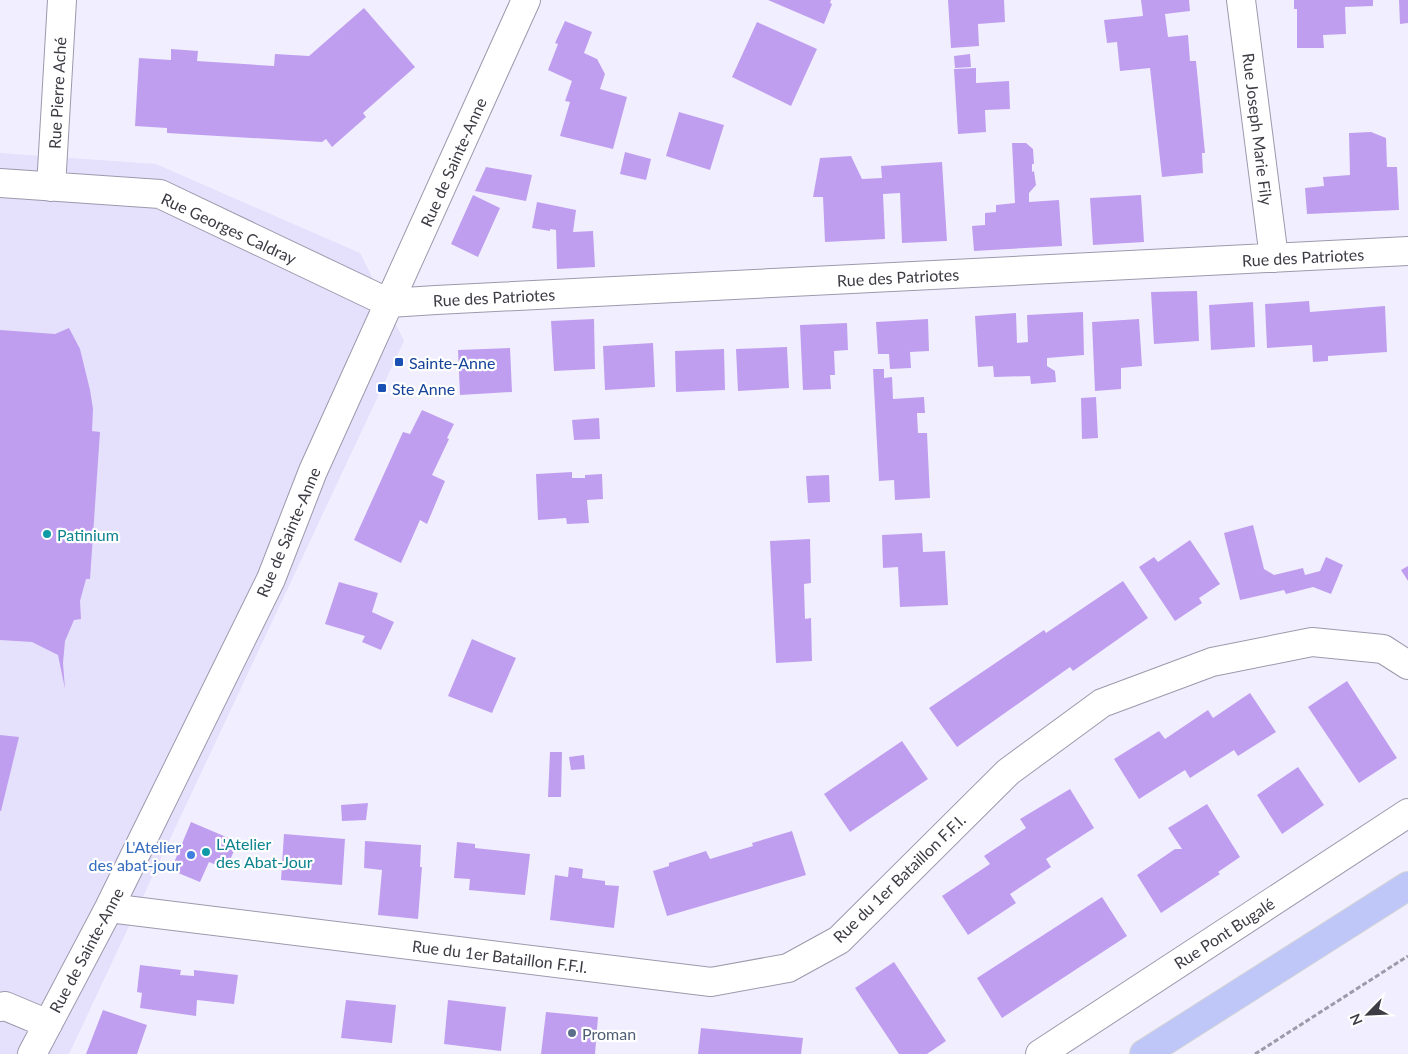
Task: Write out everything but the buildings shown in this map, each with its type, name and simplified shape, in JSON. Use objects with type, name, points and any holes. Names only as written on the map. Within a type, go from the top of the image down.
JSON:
[{"type":"main road","points":[[1144,1054],[1408,886]]},
{"type":"street","name":"Rue Pierre Aché","points":[[51,186],[62,0]]},
{"type":"street","name":"Rue de Sainte-Anne","points":[[32,1054],[109,908],[271,579],[313,471],[526,0]]},
{"type":"street","name":"Rue Joseph Marie Fily","points":[[1241,0],[1274,258]]},
{"type":"street","name":"Rue Georges Caldray","points":[[0,183],[160,194],[389,304]]},
{"type":"street","name":"Rue des Patriotes","points":[[389,304],[436,300],[1408,251]]},
{"type":"street","name":"Rue du 1er Bataillon F.F.I.","points":[[109,908],[711,982],[788,968],[838,940],[1008,772],[1102,703],[1212,662],[1312,642],[1383,649],[1408,665]]},
{"type":"street","name":"Rue Pont Bugalé","points":[[1040,1054],[1408,813]]},
{"type":"street","points":[[0,1007],[5,1006],[48,1024]]},
{"type":"path","points":[[1255,1054],[1408,956]]},
{"type":"shaded area","points":[[0,153],[156,164],[360,253],[404,341],[69,1054],[0,1054]]},
{"type":"place","name":"Sainte-Anne","points":[[399,362]]},
{"type":"place","name":"Ste Anne","points":[[382,388]]},
{"type":"place","name":"Patinium","points":[[47,534]]},
{"type":"place","name":"L'Atelier des Abat-Jour","points":[[206,852]]},
{"type":"place","name":"L'Atelier des abat-jour","points":[[191,855]]},
{"type":"place","name":"Proman","points":[[572,1033]]}]
